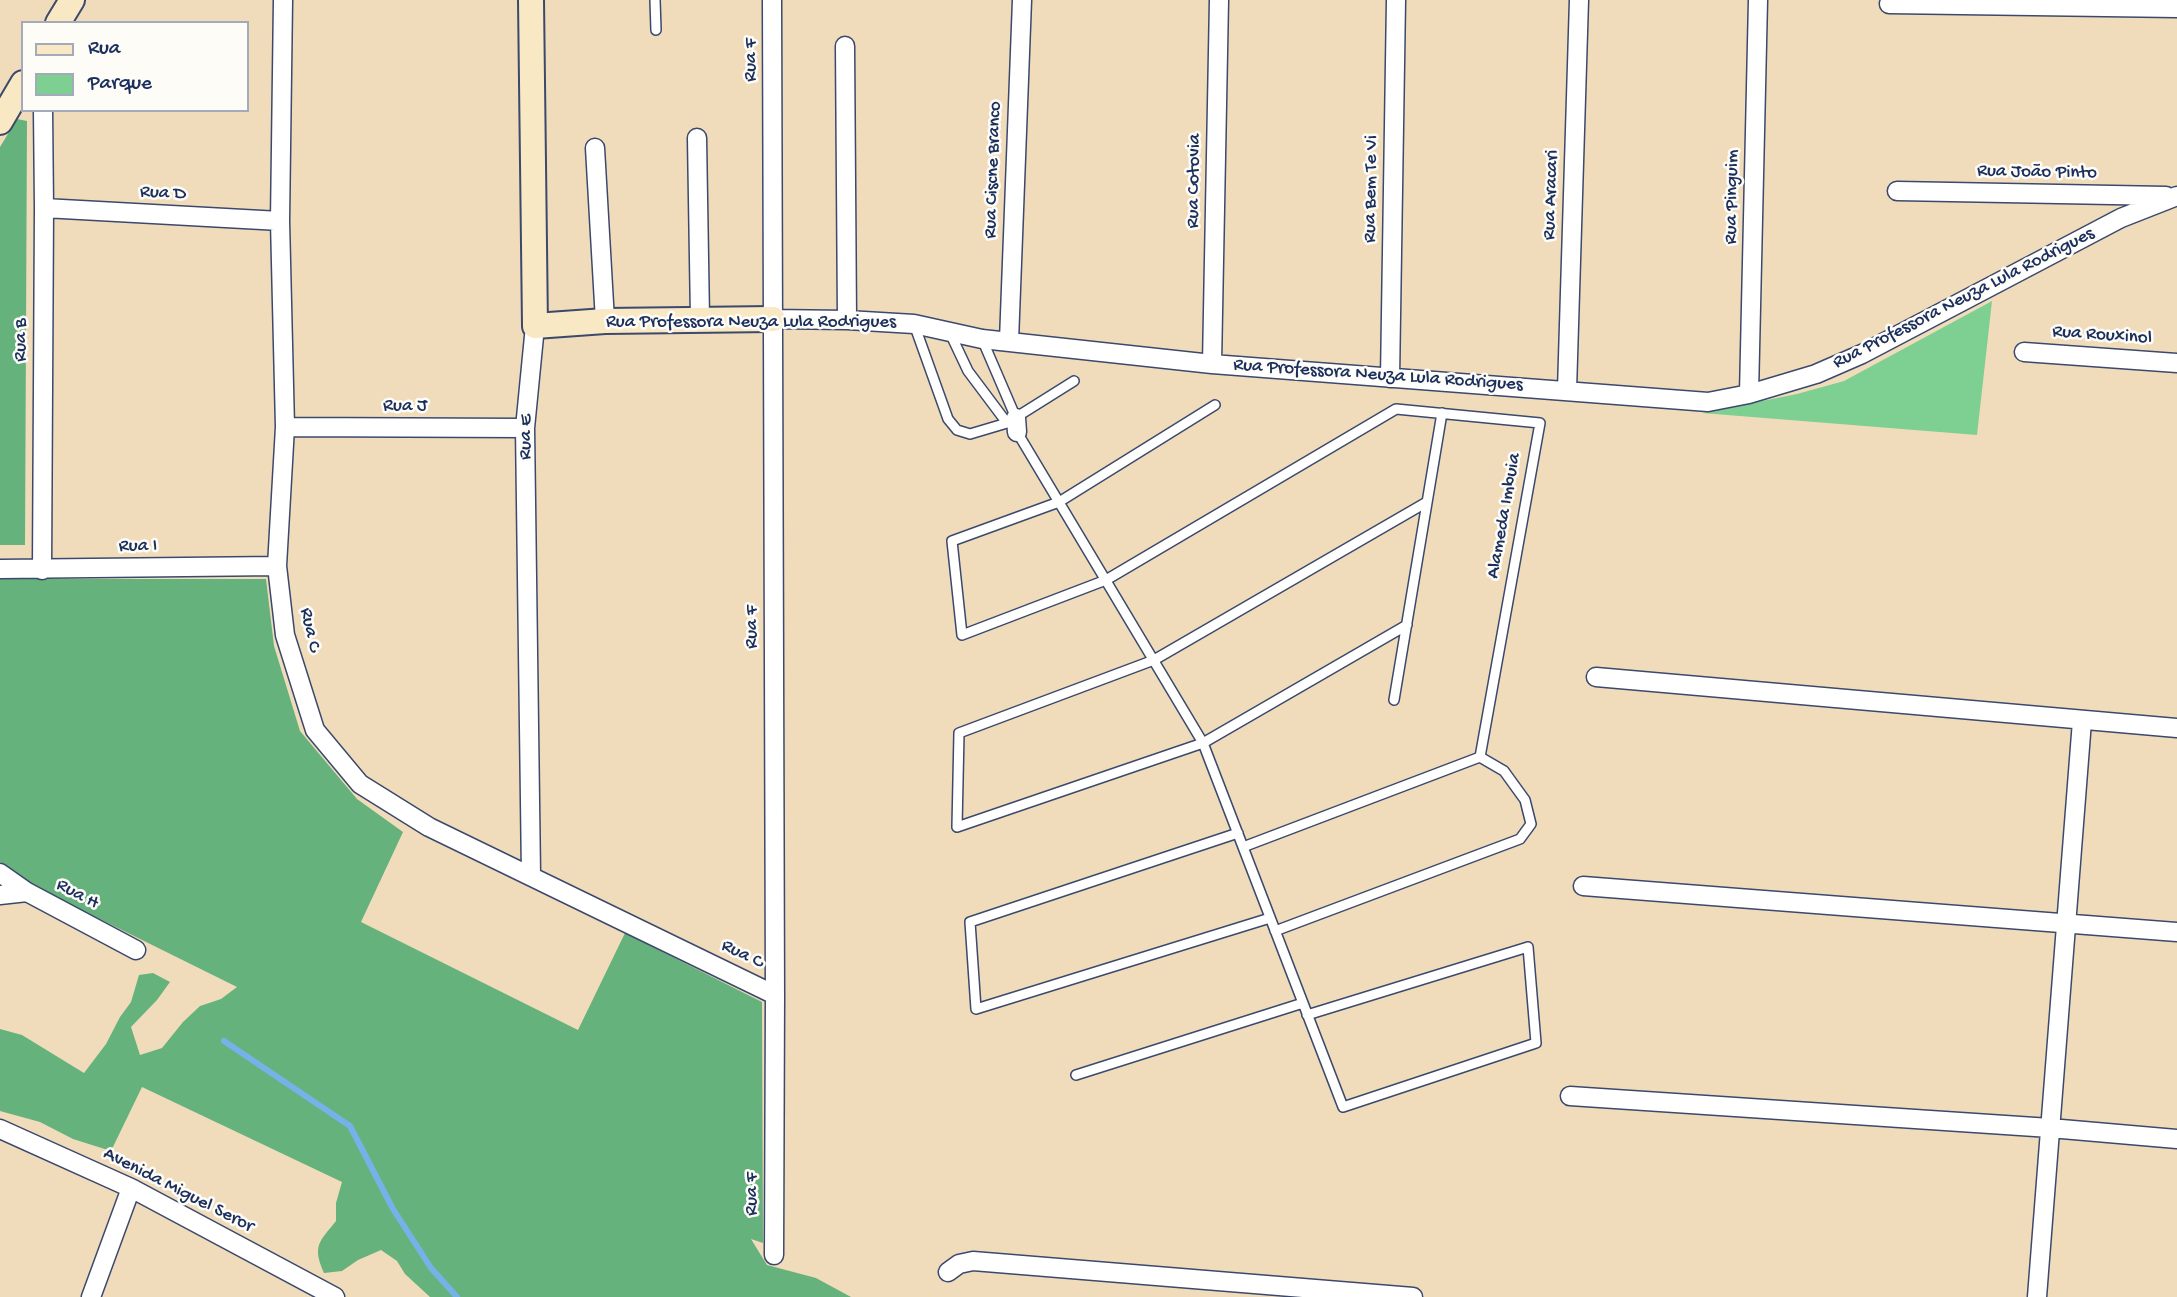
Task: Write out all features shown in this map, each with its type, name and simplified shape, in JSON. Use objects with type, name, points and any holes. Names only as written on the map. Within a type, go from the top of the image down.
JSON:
[{"type":"street","points":[[59,21],[72,0]]},
{"type":"street","name":"Rua C","points":[[283,0],[280,221],[285,428],[277,566],[285,635],[315,730],[360,784],[429,827],[775,995]]},
{"type":"street","name":"Rua E","points":[[531,0],[535,326],[525,428],[531,875]]},
{"type":"street","name":"Rua F","points":[[772,0],[774,1255]]},
{"type":"street","name":"Rua Ciscne Branco","points":[[1009,341],[1022,0]]},
{"type":"street","name":"Rua Cotovia","points":[[1212,364],[1219,0]]},
{"type":"street","name":"Rua Bem Te Vi","points":[[1390,379],[1396,0]]},
{"type":"street","name":"Rua Aracari","points":[[1567,390],[1579,0]]},
{"type":"street","name":"Rua Pinguim","points":[[1749,394],[1758,0]]},
{"type":"street","points":[[1889,4],[2177,8]]},
{"type":"street","points":[[845,46],[847,320]]},
{"type":"street","points":[[0,122],[21,86]]},
{"type":"street","name":"Rua B","points":[[42,570],[43,112]]},
{"type":"street","points":[[697,138],[700,319]]},
{"type":"street","points":[[595,148],[605,321]]},
{"type":"street","name":"Rua João Pinto","points":[[1897,191],[2177,196]]},
{"type":"street","name":"Rua Professora Neuza Lula Rodrigues","points":[[535,326],[700,319],[847,320],[914,324],[982,339],[1212,364],[1708,402],[1749,394],[1816,374],[1862,354],[2121,218],[2177,196]]},
{"type":"street","name":"Rua D","points":[[44,208],[280,221]]},
{"type":"street","name":"Rua Rouxinol","points":[[2024,352],[2177,363]]},
{"type":"street","name":"Rua J","points":[[285,428],[525,428]]},
{"type":"street","name":"Rua I","points":[[0,569],[277,566]]},
{"type":"street","points":[[1596,677],[2177,728]]},
{"type":"street","points":[[2037,1297],[2082,721]]},
{"type":"street","name":"Rua H","points":[[0,873],[27,892],[136,950]]},
{"type":"street","points":[[1583,886],[2177,932]]},
{"type":"street","points":[[0,895],[27,892]]},
{"type":"street","points":[[1570,1096],[2177,1139]]},
{"type":"street","name":"Avenida Miguel Seror","points":[[0,1129],[131,1188],[335,1297]]},
{"type":"street","points":[[91,1297],[131,1188]]},
{"type":"street","points":[[948,1272],[960,1264],[973,1261],[1413,1297]]},
{"type":"lane","points":[[654,0],[656,30]]},
{"type":"lane","points":[[914,324],[948,419],[957,430],[970,434],[1013,424],[1074,381]]},
{"type":"lane","points":[[949,331],[968,371],[1013,424],[1203,743],[1307,1015],[1343,1107],[1536,1043],[1528,947],[1307,1015]]},
{"type":"lane","points":[[982,339],[1013,424]]},
{"type":"lane","points":[[1106,580],[961,635],[952,541],[1059,502],[1215,405]]},
{"type":"lane","name":"Alameda Imbuia","points":[[1106,580],[1396,409],[1539,424],[1480,757]]},
{"type":"lane","points":[[1394,700],[1442,412]]},
{"type":"lane","points":[[1407,625],[1203,743],[957,827],[959,733],[1154,660],[1427,502]]},
{"type":"lane","points":[[1243,847],[1480,757],[1504,771],[1525,800],[1531,824],[1520,839],[1275,931]]},
{"type":"lane","points":[[1238,833],[970,922],[976,1009],[1270,918]]},
{"type":"lane","points":[[1076,1075],[1303,1003]]},
{"type":"green space","points":[[17,119],[27,121],[25,545],[0,545],[0,147]]},
{"type":"green space","points":[[1992,301],[1977,435],[1702,413],[1797,394],[1844,381]]},
{"type":"green space","points":[[0,579],[266,579],[274,646],[300,731],[357,799],[403,832],[361,922],[578,1030],[625,933],[762,1002],[763,1243],[751,1239],[767,1265],[816,1278],[851,1297],[430,1297],[405,1274],[397,1261],[381,1250],[342,1271],[324,1273],[318,1250],[336,1221],[336,1203],[342,1182],[142,1087],[111,1151],[73,1139],[40,1122],[0,1111],[0,1029],[22,1035],[84,1073],[106,1044],[131,1002],[139,975],[153,973],[170,982],[131,1027],[140,1055],[162,1048],[200,1006],[221,999],[237,987],[31,885],[0,862]]},
{"type":"waterway","points":[[224,1041],[350,1126],[393,1209],[431,1268],[457,1297]]}]
